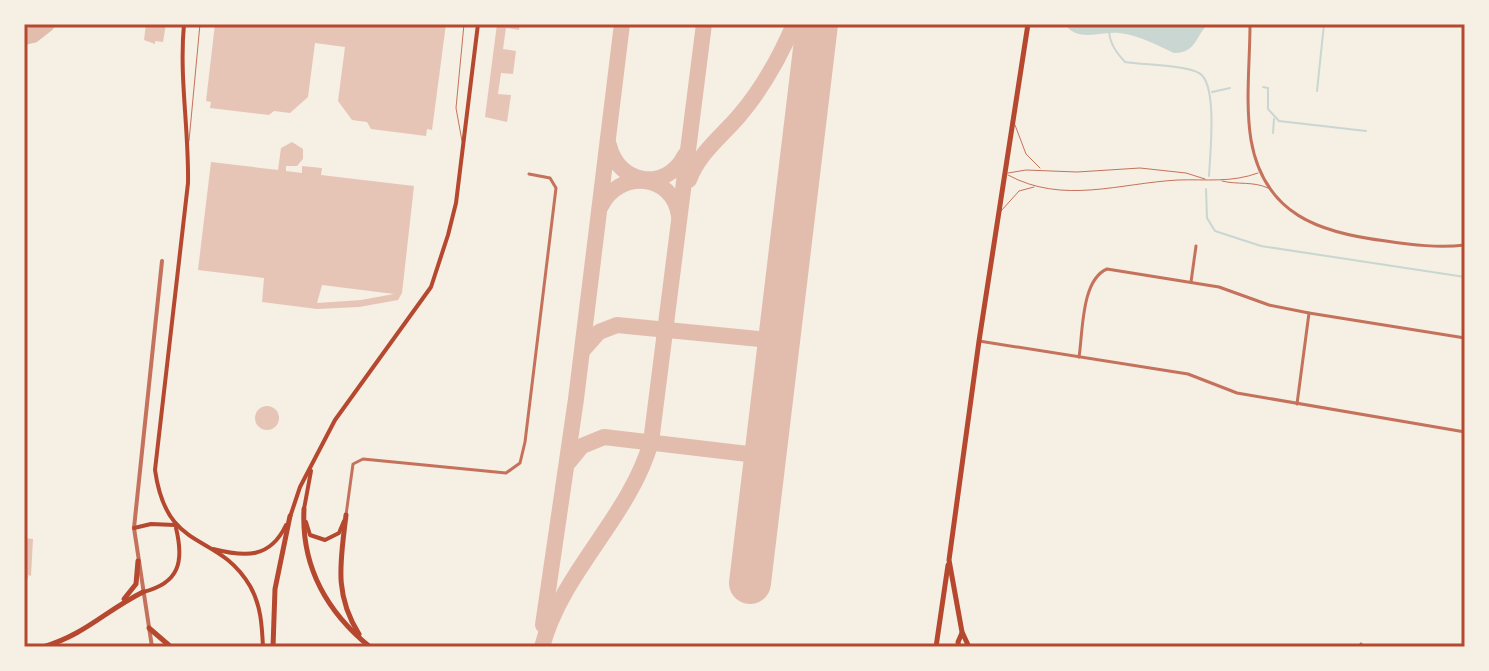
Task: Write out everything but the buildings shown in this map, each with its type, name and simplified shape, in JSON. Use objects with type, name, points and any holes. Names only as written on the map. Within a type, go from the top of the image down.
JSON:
[{"type":"main road","points":[[184,24],[189,145],[185,213],[155,470],[162,504],[175,525],[233,566],[250,586],[259,609],[263,647]]},
{"type":"main road","points":[[210,549],[233,554],[264,551],[280,538],[300,487],[335,420],[431,287],[456,203],[478,24]]},
{"type":"main road","points":[[936,647],[1028,24]]},
{"type":"main road","points":[[312,465],[302,534],[306,556],[331,604],[370,647]]},
{"type":"main road","points":[[304,509],[307,529],[317,539],[331,539],[339,533],[346,515]]},
{"type":"main road","points":[[346,515],[339,581],[350,620],[364,641]]},
{"type":"main road","points":[[273,647],[275,589],[290,516]]},
{"type":"main road","points":[[134,528],[151,524],[175,525]]},
{"type":"main road","points":[[43,647],[84,631],[121,603],[169,581],[176,570],[180,546],[175,525]]},
{"type":"main road","points":[[949,560],[962,632],[969,647]]},
{"type":"main road","points":[[121,603],[136,584],[138,561]]},
{"type":"main road","points":[[149,628],[171,647]]},
{"type":"main road","points":[[959,647],[962,632]]},
{"type":"street","points":[[1250,24],[1250,133],[1261,172],[1271,190],[1305,221],[1327,231],[1423,246],[1465,245]]},
{"type":"street","points":[[346,515],[353,464],[363,459],[506,473],[520,463],[556,188],[550,178],[529,174]]},
{"type":"street","points":[[1191,282],[1196,246]]},
{"type":"street","points":[[152,647],[134,528],[162,261]]},
{"type":"street","points":[[1079,357],[1089,284],[1097,273],[1107,269],[1219,287],[1269,305],[1309,313],[1465,338]]},
{"type":"street","points":[[1297,404],[1309,313]]},
{"type":"street","points":[[979,341],[1188,374],[1237,393],[1465,432]]},
{"type":"lane","points":[[189,145],[200,24]]},
{"type":"lane","points":[[462,143],[456,108],[464,24]]},
{"type":"lane","points":[[1013,121],[1026,154],[1042,170]]},
{"type":"lane","points":[[1006,173],[1140,168],[1186,173],[1209,181]]},
{"type":"lane","points":[[1000,213],[1019,191],[1036,187],[1098,191],[1178,180],[1237,180],[1261,172]]},
{"type":"lane","points":[[1006,173],[1036,187]]},
{"type":"lane","points":[[1220,181],[1253,183],[1271,190]]},
{"type":"shaded area","points":[[1065,24],[1208,24],[1191,47],[1174,53],[1119,33],[1083,35],[1070,30]]},
{"type":"waterway","points":[[1317,91],[1324,24]]},
{"type":"waterway","points":[[1109,31],[1114,48],[1125,62],[1184,68],[1199,73],[1205,79],[1212,120],[1209,176]]},
{"type":"waterway","points":[[1263,87],[1268,88],[1268,109],[1279,121],[1366,131]]},
{"type":"waterway","points":[[1212,92],[1230,88]]},
{"type":"waterway","points":[[1273,133],[1274,119]]},
{"type":"waterway","points":[[1206,189],[1207,218],[1215,231],[1261,246],[1465,277]]},
{"type":"taxiway","points":[[24,37],[33,35],[47,24]]},
{"type":"taxiway","points":[[543,625],[576,399],[622,24]]},
{"type":"taxiway","points":[[542,647],[564,594],[628,495],[651,442],[704,24]]},
{"type":"taxiway","points":[[689,180],[704,153],[755,95],[777,60],[794,24]]},
{"type":"taxiway","points":[[609,145],[622,169],[644,179],[667,175],[685,155]]},
{"type":"taxiway","points":[[601,206],[609,194],[620,186],[644,181],[667,191],[675,201],[679,216]]},
{"type":"taxiway","points":[[583,350],[599,332],[617,325],[779,341]]},
{"type":"taxiway","points":[[569,462],[582,446],[604,437],[765,456]]},
{"type":"runway","points":[[750,583],[817,24]]}]
